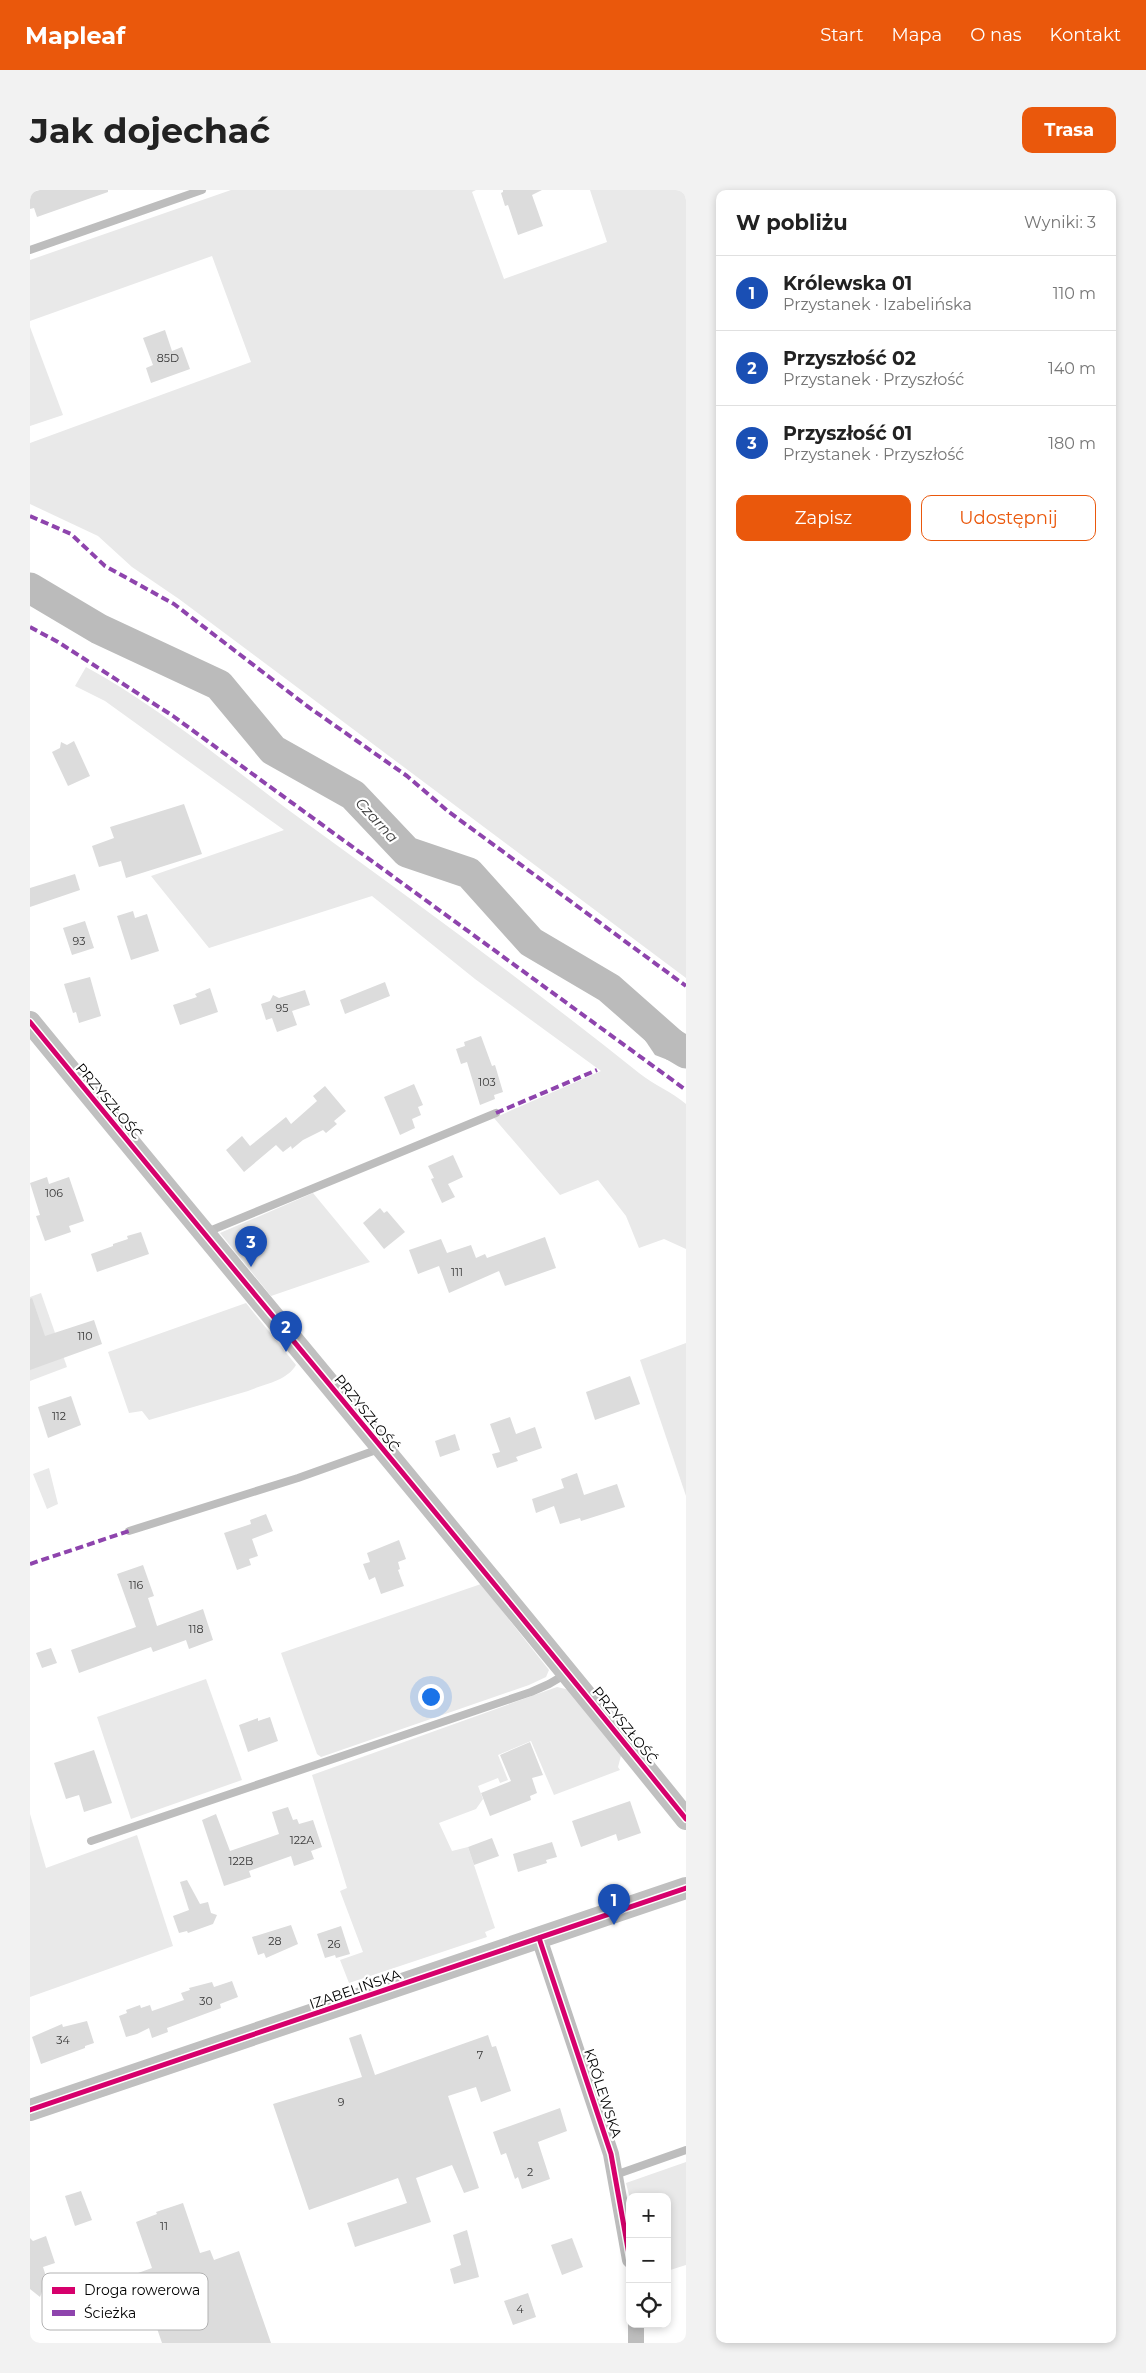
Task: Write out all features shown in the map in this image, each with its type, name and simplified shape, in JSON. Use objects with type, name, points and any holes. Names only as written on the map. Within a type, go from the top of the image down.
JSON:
[{"type":"street","name":"PRZYSZŁOŚĆ","points":[[30,1022],[206,1233],[686,1819]]},
{"type":"street","name":"IZABELIŃSKA","points":[[30,2110],[686,1888]]},
{"type":"street","name":"KRÓLEWSKA","points":[[539,1938],[611,2154],[626,2238]]},
{"type":"street","points":[[636,2328],[636,2343]]},
{"type":"lane","points":[[30,250],[202,190]]},
{"type":"lane","points":[[206,1233],[496,1113]]},
{"type":"lane","points":[[129,1530],[298,1478],[381,1448]]},
{"type":"lane","points":[[91,1841],[531,1692],[568,1673]]},
{"type":"lane","points":[[615,2175],[686,2150]]},
{"type":"shaded area","points":[[231,190],[476,190],[472,192],[504,279],[607,242],[590,190],[686,190],[686,978],[179,599],[132,567],[98,536],[30,504],[30,443],[251,362],[212,256],[30,321],[30,260]]},
{"type":"shaded area","points":[[30,327],[63,415],[30,426]]},
{"type":"shaded area","points":[[86,667],[146,704],[205,746],[291,812],[481,951],[645,1077],[686,1104],[686,1249],[664,1239],[639,1248],[626,1216],[598,1180],[560,1195],[494,1118],[601,1071],[475,979],[372,896],[209,948],[151,876],[284,830],[105,701],[75,686]]},
{"type":"shaded area","points":[[610,988],[686,1034],[686,1067],[655,1055]]},
{"type":"shaded area","points":[[313,1193],[370,1262],[271,1296],[220,1233]]},
{"type":"shaded area","points":[[41,1293],[67,1367],[30,1381],[30,1297]]},
{"type":"shaded area","points":[[246,1303],[296,1365],[287,1375],[248,1391],[149,1420],[142,1411],[129,1413],[108,1352]]},
{"type":"shaded area","points":[[686,1343],[686,1496],[640,1360]]},
{"type":"shaded area","points":[[49,1468],[58,1504],[47,1509],[33,1474]]},
{"type":"shaded area","points":[[481,1584],[549,1670],[546,1677],[529,1685],[321,1757],[317,1754],[281,1653]]},
{"type":"shaded area","points":[[206,1679],[242,1780],[131,1819],[97,1717]]},
{"type":"shaded area","points":[[557,1687],[570,1690],[622,1752],[618,1767],[620,1770],[554,1795],[531,1741],[498,1755],[508,1780],[500,1783],[498,1778],[478,1786],[483,1799],[476,1809],[439,1823],[452,1851],[468,1847],[495,1928],[485,1932],[487,1937],[349,1983],[340,1960],[363,1952],[340,1891],[347,1888],[312,1775]]},
{"type":"shaded area","points":[[30,1814],[46,1868],[137,1835],[173,1946],[30,1997]]},
{"type":"shaded area","points":[[686,2162],[686,2265],[671,2270],[671,2193],[628,2193],[626,2183]]},
{"type":"building","points":[[39,190],[108,190],[108,192],[37,217],[34,208],[30,209],[30,193]]},
{"type":"building","points":[[503,190],[542,190],[532,195],[543,226],[518,235],[508,205],[505,206],[501,193]]},
{"type":"building","points":[[165,330],[172,351],[182,347],[190,369],[151,383],[146,368],[153,365],[143,338]]},
{"type":"building","points":[[74,741],[90,776],[68,786],[52,752],[60,748],[61,742],[67,745]]},
{"type":"building","points":[[184,804],[202,854],[126,878],[121,861],[99,867],[92,846],[114,838],[110,827]]},
{"type":"building","points":[[75,874],[80,890],[30,907],[30,888]]},
{"type":"building","points":[[133,911],[135,918],[147,914],[159,951],[131,960],[117,916]]},
{"type":"building","points":[[85,921],[94,948],[72,955],[63,928]]},
{"type":"building","points":[[90,977],[101,1016],[79,1023],[76,1012],[73,1013],[64,984]]},
{"type":"building","points":[[385,982],[390,996],[345,1014],[340,1000]]},
{"type":"building","points":[[210,988],[218,1012],[180,1025],[173,1005],[197,997],[195,994]]},
{"type":"building","points":[[305,990],[310,1005],[292,1011],[297,1025],[277,1032],[272,1018],[266,1020],[261,1004],[270,1001],[273,995],[279,998]]},
{"type":"building","points":[[481,1036],[492,1066],[495,1065],[503,1092],[494,1095],[495,1099],[480,1105],[467,1062],[461,1064],[456,1049],[465,1046],[464,1042]]},
{"type":"building","points":[[414,1084],[423,1105],[418,1107],[421,1115],[412,1119],[415,1128],[400,1135],[384,1097]]},
{"type":"building","points":[[325,1086],[346,1111],[334,1121],[337,1124],[326,1133],[323,1130],[303,1140],[292,1149],[291,1146],[283,1152],[276,1145],[244,1172],[226,1150],[242,1136],[250,1146],[286,1117],[291,1124],[317,1101],[313,1096]]},
{"type":"building","points":[[453,1155],[463,1177],[448,1184],[455,1197],[442,1203],[431,1179],[434,1178],[428,1166]]},
{"type":"building","points":[[47,1177],[49,1184],[69,1177],[84,1221],[69,1226],[71,1232],[45,1241],[36,1216],[40,1215],[30,1183]]},
{"type":"building","points":[[380,1208],[384,1213],[387,1211],[405,1232],[384,1249],[363,1223]]},
{"type":"building","points":[[141,1232],[149,1254],[97,1272],[91,1254],[128,1239],[127,1236]]},
{"type":"building","points":[[545,1237],[556,1268],[505,1286],[499,1271],[449,1293],[439,1266],[418,1274],[409,1250],[441,1239],[447,1253],[471,1245],[476,1258],[485,1254],[487,1258]]},
{"type":"building","points":[[32,1298],[45,1336],[94,1320],[102,1344],[30,1370],[30,1299]]},
{"type":"building","points":[[630,1376],[640,1404],[595,1420],[586,1392]]},
{"type":"building","points":[[71,1396],[81,1425],[48,1438],[38,1407]]},
{"type":"building","points":[[510,1417],[516,1434],[535,1427],[542,1448],[516,1457],[518,1461],[497,1468],[492,1454],[500,1452],[490,1424]]},
{"type":"building","points":[[455,1434],[460,1450],[440,1457],[435,1441]]},
{"type":"building","points":[[577,1473],[584,1495],[617,1484],[625,1507],[581,1521],[580,1518],[560,1524],[554,1506],[536,1513],[532,1499],[564,1488],[561,1479]]},
{"type":"building","points":[[266,1514],[273,1531],[252,1539],[258,1556],[249,1559],[251,1565],[237,1570],[224,1533],[251,1524],[250,1520]]},
{"type":"building","points":[[399,1540],[406,1559],[398,1562],[400,1569],[398,1570],[404,1586],[381,1594],[375,1577],[369,1580],[363,1564],[370,1562],[367,1553]]},
{"type":"building","points":[[143,1565],[154,1596],[148,1598],[157,1626],[203,1609],[213,1640],[189,1649],[186,1640],[153,1652],[151,1647],[79,1673],[71,1650],[136,1627],[117,1574]]},
{"type":"building","points":[[51,1648],[57,1663],[42,1668],[36,1653]]},
{"type":"building","points":[[270,1717],[278,1741],[248,1752],[239,1725],[258,1718],[258,1721]]},
{"type":"building","points":[[530,1742],[543,1775],[532,1778],[537,1793],[530,1796],[531,1800],[490,1816],[481,1793],[511,1781],[500,1755]]},
{"type":"building","points":[[94,1750],[112,1803],[84,1812],[79,1795],[66,1799],[54,1763]]},
{"type":"building","points":[[630,1801],[641,1833],[618,1841],[616,1834],[581,1847],[572,1821]]},
{"type":"building","points":[[288,1807],[293,1820],[297,1819],[299,1824],[313,1820],[322,1847],[311,1851],[314,1859],[294,1866],[291,1856],[249,1871],[251,1877],[224,1886],[202,1820],[216,1814],[230,1851],[279,1834],[272,1812]]},
{"type":"building","points":[[492,1838],[499,1856],[474,1865],[468,1847]]},
{"type":"building","points":[[552,1842],[557,1857],[546,1860],[547,1863],[518,1872],[513,1854]]},
{"type":"building","points":[[187,1880],[200,1904],[208,1902],[211,1913],[217,1915],[213,1924],[188,1933],[187,1931],[179,1933],[173,1916],[189,1910],[180,1882]]},
{"type":"building","points":[[291,1925],[298,1944],[266,1958],[264,1953],[258,1955],[252,1937]]},
{"type":"building","points":[[341,1926],[350,1954],[336,1958],[335,1955],[325,1958],[317,1934]]},
{"type":"building","points":[[232,1981],[238,1997],[220,2004],[221,2008],[167,2028],[168,2032],[152,2038],[149,2028],[126,2037],[119,2016],[127,2013],[126,2010],[140,2005],[141,2008],[150,2005],[152,2011],[184,2000],[181,1993],[190,1990],[189,1988],[212,1982],[214,1987]]},
{"type":"building","points":[[87,2021],[94,2043],[41,2064],[32,2037],[62,2024],[63,2027]]},
{"type":"building","points":[[361,2034],[375,2075],[488,2035],[492,2047],[496,2046],[511,2091],[481,2102],[476,2087],[448,2096],[479,2188],[464,2193],[452,2165],[416,2178],[431,2222],[355,2247],[347,2223],[407,2203],[398,2178],[309,2210],[273,2104],[362,2077],[349,2038]]},
{"type":"building","points":[[560,2108],[567,2131],[538,2142],[550,2179],[522,2189],[518,2177],[515,2179],[506,2153],[501,2155],[493,2132]]},
{"type":"building","points":[[81,2191],[92,2220],[75,2226],[65,2196]]},
{"type":"building","points":[[183,2203],[200,2253],[210,2250],[214,2260],[239,2251],[271,2343],[162,2343],[158,2330],[208,2330],[208,2273],[138,2273],[152,2268],[136,2222],[157,2214],[156,2212]]},
{"type":"building","points":[[467,2230],[479,2277],[454,2284],[450,2269],[461,2265],[453,2235]]},
{"type":"building","points":[[46,2236],[55,2263],[43,2267],[45,2273],[42,2273],[42,2292],[40,2297],[30,2289],[30,2238],[33,2241]]},
{"type":"building","points":[[572,2238],[583,2267],[562,2275],[551,2245]]},
{"type":"building","points":[[528,2293],[536,2317],[513,2325],[504,2301]]},
{"type":"waterway","name":"Czarna","points":[[30,588],[99,629],[219,685],[273,750],[353,795],[407,852],[469,873],[531,942],[609,988],[676,1047],[686,1053]]},
{"type":"marked path","points":[[30,516],[71,534],[105,566],[174,604],[307,706],[407,776],[449,812],[686,986]]},
{"type":"marked path","points":[[30,627],[58,642],[173,716],[686,1090]]},
{"type":"marked path","points":[[496,1113],[597,1070]]},
{"type":"marked path","points":[[30,1564],[129,1531]]},
{"type":"cycle path","points":[[30,1022],[686,1819]]},
{"type":"cycle path","points":[[30,2110],[686,1888]]},
{"type":"cycle path","points":[[539,1938],[611,2154],[626,2238]]},
{"type":"place","name":"Przyszłość 01","points":[[251,1267]]},
{"type":"place","name":"Przyszłość 02","points":[[286,1352]]},
{"type":"place","name":"Królewska 01","points":[[614,1925]]}]
